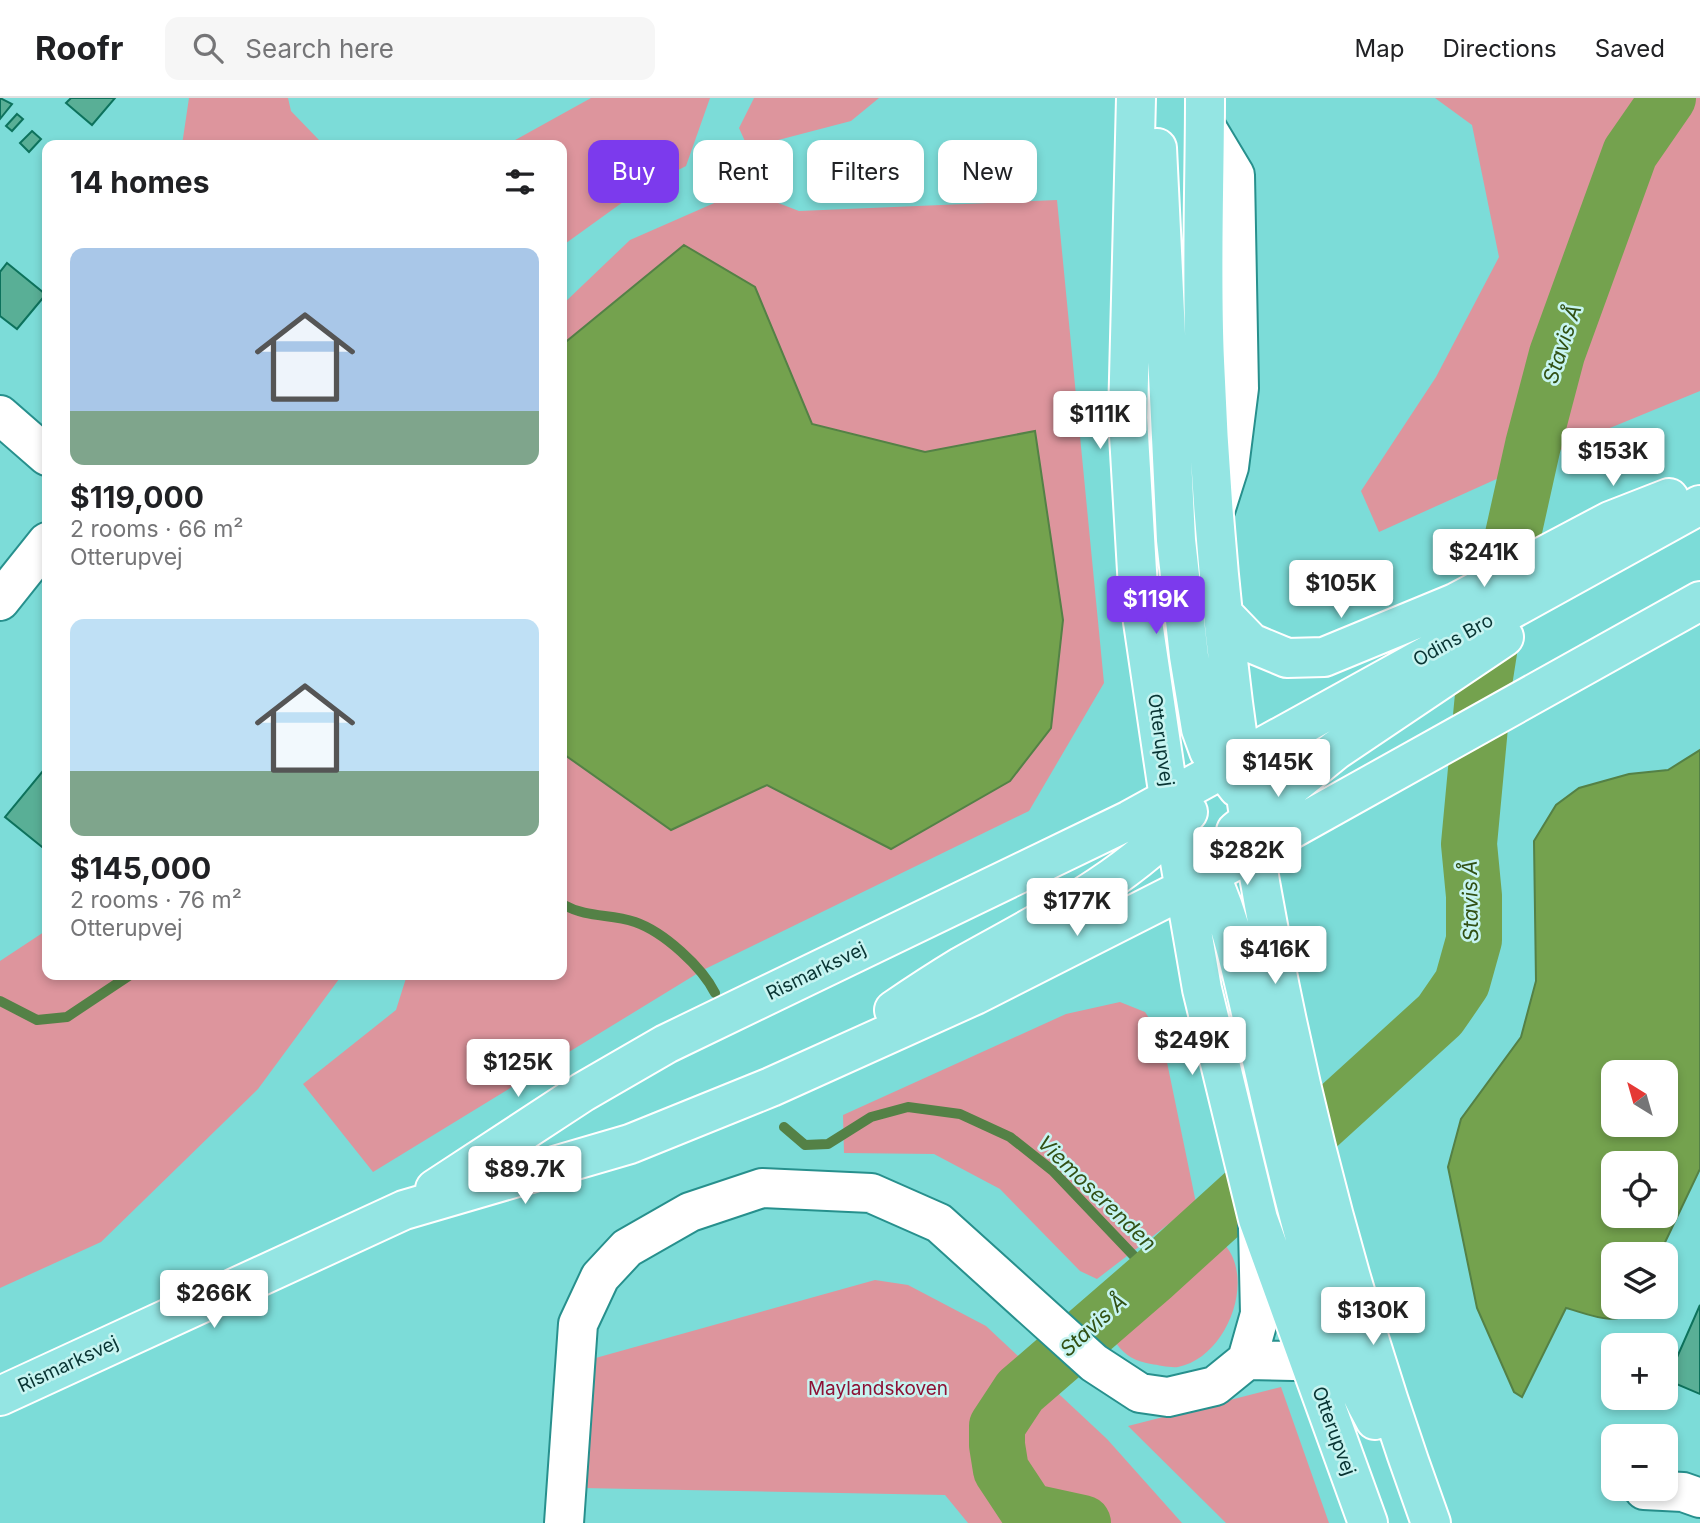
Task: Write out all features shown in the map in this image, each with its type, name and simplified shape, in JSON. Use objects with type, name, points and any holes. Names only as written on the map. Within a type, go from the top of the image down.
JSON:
[{"type":"main road","name":"Otterupvej","points":[[1136,98],[1128,418],[1138,587],[1172,812],[1200,877],[1192,928],[1202,989],[1258,1219],[1368,1523]]},
{"type":"main road","points":[[1154,98],[1181,592],[1196,705],[1209,751],[1255,817],[1289,1106]]},
{"type":"main road","points":[[1205,112],[1205,359],[1223,614],[1230,673],[1222,766]]},
{"type":"main road","points":[[1223,614],[1251,643],[1287,658],[1324,657],[1455,603],[1610,521],[1699,499]]},
{"type":"main road","name":"Odins Bro","points":[[1222,766],[1447,660],[1699,499]]},
{"type":"main road","points":[[1255,817],[1392,772],[1700,601]]},
{"type":"main road","points":[[1255,817],[1447,660]]},
{"type":"main road","name":"Rismarksvej","points":[[404,1210],[583,1091],[666,1044],[1130,820],[1172,812],[1222,766]]},
{"type":"main road","points":[[771,1087],[963,966],[1064,911],[1172,812]]},
{"type":"main road","name":"Rismarksvej","points":[[0,1396],[404,1210],[630,1144],[771,1087],[975,995],[1200,877],[1255,817]]},
{"type":"main road","points":[[1200,877],[1235,942],[1289,1106],[1346,1363],[1429,1520]]},
{"type":"main road","points":[[1306,1174],[1429,1520]]},
{"type":"street","points":[[0,415],[42,452]]},
{"type":"street","points":[[0,601],[42,548]]},
{"type":"street","points":[[564,1523],[578,1324],[600,1277],[628,1248],[690,1212],[762,1188],[871,1194],[939,1223],[1094,1363],[1140,1393],[1168,1397],[1215,1386],[1247,1360],[1260,1314],[1258,1219]]},
{"type":"street","points":[[1247,1360],[1307,1359],[1346,1363]]},
{"type":"street","points":[[1678,1492],[1700,1498]]},
{"type":"green space","points":[[189,98],[288,98],[291,111],[319,140],[183,140]]},
{"type":"green space","points":[[591,98],[710,98],[686,166],[679,170],[679,140],[588,140],[588,203],[622,203],[567,242],[567,140],[515,140]]},
{"type":"green space","points":[[754,98],[879,98],[851,121],[779,140],[744,140],[739,128]]},
{"type":"green space","points":[[1435,98],[1700,98],[1700,391],[1605,430],[1379,532],[1361,491],[1436,377],[1499,257],[1472,125]]},
{"type":"green space","points":[[1057,200],[1104,683],[1029,811],[703,970],[373,1172],[303,1084],[396,1010],[405,980],[567,980],[567,300],[630,240],[714,203],[778,203],[799,211],[1037,203],[1037,201]]},
{"type":"green space","points":[[42,933],[42,980],[338,980],[258,1089],[101,1242],[0,1288],[0,961]]},
{"type":"green space","points":[[1120,1002],[1145,1012],[1162,1038],[1196,1203],[1097,1279],[1080,1271],[1000,1189],[934,1154],[844,1153],[843,1115],[1066,1014]]},
{"type":"green space","points":[[1225,1245],[1234,1260],[1236,1297],[1222,1334],[1210,1349],[1195,1361],[1178,1367],[1140,1361],[1123,1351],[1116,1343]]},
{"type":"green space","name":"Maylandskoven","points":[[875,1280],[908,1285],[986,1326],[1107,1439],[1182,1523],[968,1523],[945,1495],[581,1488],[592,1359]]},
{"type":"green space","points":[[1281,1387],[1329,1523],[1226,1523],[1128,1426]]},
{"type":"shaded area","points":[[684,245],[755,287],[812,424],[925,452],[1035,431],[1063,620],[1051,728],[1010,781],[891,849],[767,785],[671,830],[567,757],[567,341]]},
{"type":"shaded area","points":[[1700,750],[1700,1169],[1678,1215],[1678,1151],[1601,1151],[1601,1228],[1672,1228],[1665,1242],[1601,1242],[1601,1318],[1566,1308],[1522,1397],[1514,1392],[1477,1308],[1448,1167],[1461,1119],[1521,1037],[1536,981],[1534,841],[1556,805],[1579,788],[1629,774],[1668,770]]},
{"type":"building","points":[[0,98],[12,104],[0,119]]},
{"type":"building","points":[[71,98],[115,98],[92,125],[66,103]]},
{"type":"building","points":[[17,114],[23,119],[12,131],[6,126]]},
{"type":"building","points":[[32,131],[41,139],[29,152],[20,143]]},
{"type":"building","points":[[7,263],[42,291],[42,299],[17,329],[0,316],[0,272]]},
{"type":"building","points":[[42,772],[42,847],[5,817]]},
{"type":"building","points":[[1700,1305],[1700,1394],[1678,1385],[1678,1355]]},
{"type":"waterway","name":"Stavis Å","points":[[1083,1523],[1028,1511],[1001,1470],[997,1426],[1020,1391],[1153,1276],[1440,1015],[1462,983],[1474,940],[1474,896],[1469,844],[1484,684],[1494,620],[1533,445],[1557,354],[1630,153],[1668,98]]},
{"type":"waterway","name":"Viemoserenden","points":[[567,906],[590,914],[626,919],[658,934],[692,962],[715,993]]},
{"type":"waterway","name":"Viemoserenden","points":[[0,1001],[37,1020],[67,1017],[122,980]]},
{"type":"waterway","name":"Viemoserenden","points":[[784,1127],[805,1145],[828,1144],[871,1117],[908,1107],[960,1114],[1010,1137],[1053,1171],[1153,1276]]}]
